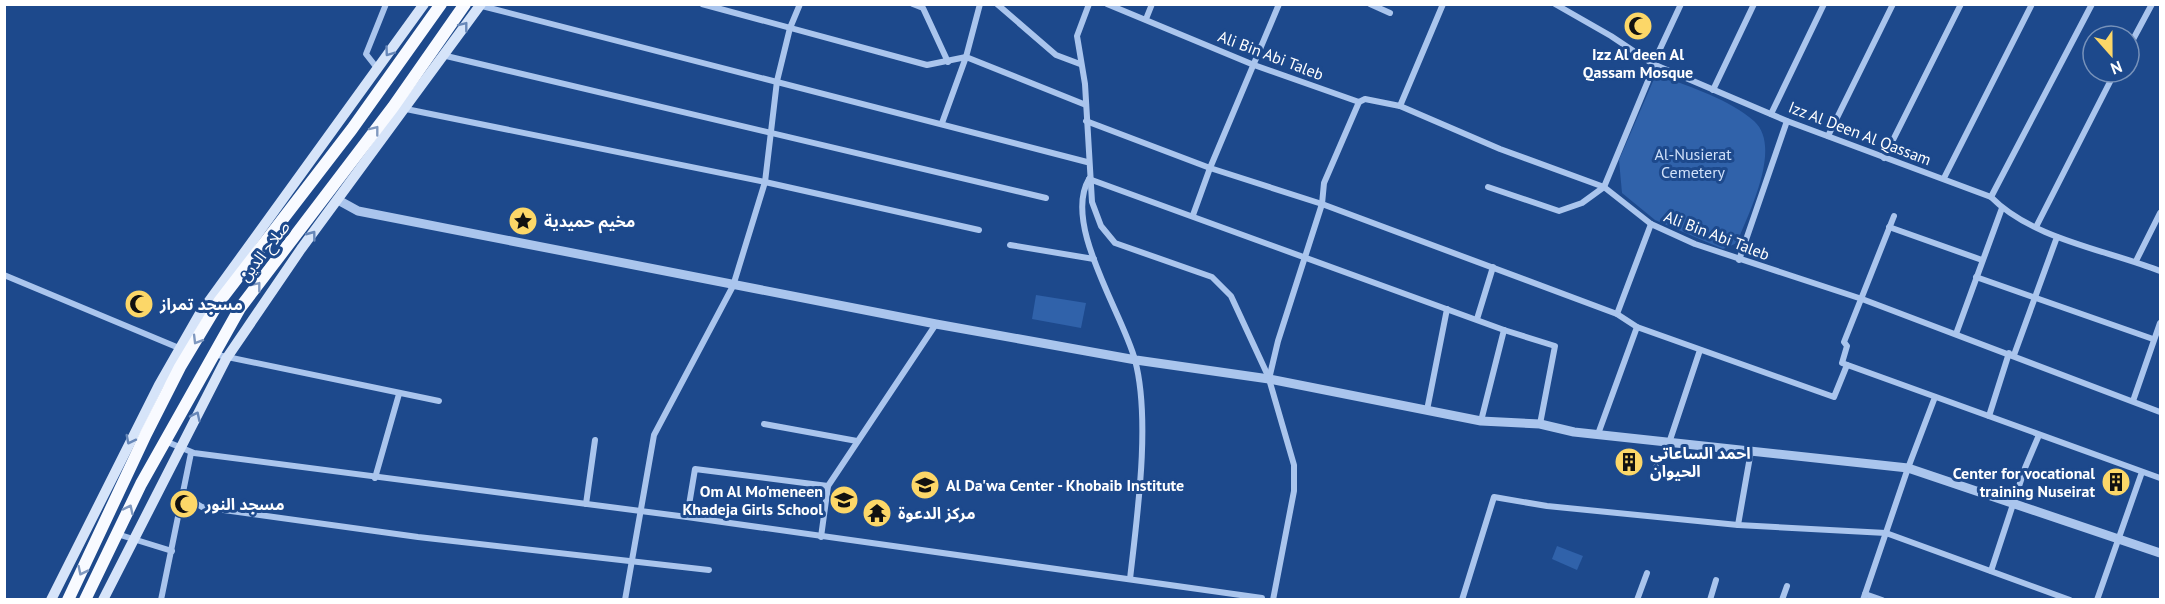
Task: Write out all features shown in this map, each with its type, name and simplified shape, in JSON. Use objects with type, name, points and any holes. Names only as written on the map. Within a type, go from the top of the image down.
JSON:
[{"type":"highway","name":"صلاح الدين","points":[[68,600],[146,434],[180,367],[219,302],[352,129],[441,4]]},
{"type":"highway","name":"صلاح الدين","points":[[85,600],[164,441],[240,308],[399,98],[465,4]]},
{"type":"main road","points":[[51,600],[179,348],[227,273],[424,4]]},
{"type":"main road","points":[[103,600],[132,539],[226,359],[301,249],[406,109],[479,5]]},
{"type":"street","points":[[377,68],[366,54],[386,4]]},
{"type":"street","points":[[702,4],[927,65],[966,57],[1086,105]]},
{"type":"street","points":[[626,600],[654,435],[733,286],[765,182],[769,132],[777,81],[789,28],[800,4]]},
{"type":"street","points":[[912,4],[922,8],[948,62]]},
{"type":"street","points":[[942,123],[966,57],[980,4]]},
{"type":"street","points":[[997,4],[1056,55],[1080,64]]},
{"type":"street","points":[[164,441],[191,453],[687,517],[1272,600],[1294,491],[1294,465],[1269,379],[1231,296],[1212,277],[1115,243],[1101,226],[1092,202],[1089,179],[1086,105],[1077,36],[1089,4]]},
{"type":"street","name":"Ali Bin Abi Taleb","points":[[1107,4],[1254,65],[1359,102],[1365,99],[1400,106],[1604,188],[1651,224],[1695,244],[1862,299],[2160,412]]},
{"type":"street","points":[[1146,19],[1152,4]]},
{"type":"street","points":[[1193,215],[1210,168],[1279,4]]},
{"type":"street","points":[[1370,4],[1390,13]]},
{"type":"street","points":[[1400,106],[1443,4]]},
{"type":"street","name":"Izz Al Deen Al Qassam","points":[[1555,4],[1611,36],[1653,64],[1787,121],[1991,197],[2002,208],[2057,237],[2136,261],[2160,271]]},
{"type":"street","points":[[1488,187],[1559,210],[1582,203],[1604,188],[1653,64],[1681,4]]},
{"type":"street","points":[[1713,90],[1754,4]]},
{"type":"street","points":[[1771,114],[1824,4]]},
{"type":"street","points":[[1828,136],[1893,4]]},
{"type":"street","points":[[1884,158],[1961,4]]},
{"type":"street","points":[[1944,178],[2032,4]]},
{"type":"street","points":[[1991,197],[2092,4]]},
{"type":"street","points":[[2141,25],[2152,4]]},
{"type":"street","points":[[479,5],[1087,162]]},
{"type":"street","points":[[442,55],[1047,198]]},
{"type":"street","points":[[2036,227],[2109,84]]},
{"type":"street","points":[[1269,379],[1278,341],[1323,204],[1324,183],[1359,102]]},
{"type":"street","points":[[406,109],[765,182],[979,230]]},
{"type":"street","points":[[1086,121],[1210,168],[1323,204],[1617,314],[1637,327],[1834,397],[1847,364]]},
{"type":"street","points":[[1739,260],[1787,121]]},
{"type":"street","points":[[1089,179],[1504,330],[1555,346],[1540,424]]},
{"type":"street","points":[[1089,179],[1082,190],[1081,212],[1094,260],[1136,360],[1141,412],[1140,488],[1130,579]]},
{"type":"street","points":[[338,201],[369,213],[733,286],[1136,360],[1269,379],[1481,421],[1540,424],[1669,443],[1908,468],[2160,553]]},
{"type":"street","points":[[1956,334],[2002,208]]},
{"type":"street","points":[[2136,261],[2160,213]]},
{"type":"street","points":[[1894,216],[1844,342],[1847,346],[1842,363],[2160,478]]},
{"type":"street","points":[[1617,314],[1651,224]]},
{"type":"street","points":[[1889,227],[1983,260]]},
{"type":"street","points":[[1989,416],[2057,237]]},
{"type":"street","points":[[1010,245],[1094,260]]},
{"type":"street","points":[[1476,319],[1493,267]]},
{"type":"street","points":[[4,275],[179,348]]},
{"type":"street","points":[[1976,277],[2153,339]]},
{"type":"street","points":[[1427,411],[1447,309]]},
{"type":"street","points":[[2133,401],[2160,323]]},
{"type":"street","points":[[821,537],[828,486],[936,324]]},
{"type":"street","points":[[1598,434],[1637,327]]},
{"type":"street","points":[[1481,421],[1504,330]]},
{"type":"street","points":[[1669,443],[1700,350]]},
{"type":"street","points":[[212,354],[226,359],[439,401]]},
{"type":"street","points":[[375,478],[399,394]]},
{"type":"street","points":[[1882,600],[1864,597],[1935,397]]},
{"type":"street","points":[[764,424],[857,441]]},
{"type":"street","points":[[1991,571],[2025,468],[2039,435]]},
{"type":"street","points":[[586,504],[595,440]]},
{"type":"street","points":[[1738,525],[1750,451]]},
{"type":"street","points":[[161,600],[191,453]]},
{"type":"street","points":[[687,517],[695,469],[828,486]]},
{"type":"street","points":[[2097,600],[2142,472]]},
{"type":"street","points":[[182,495],[202,507],[418,537],[709,570]]},
{"type":"street","points":[[1462,600],[1494,497],[1546,506],[1738,525],[1886,533],[2070,600]]},
{"type":"street","points":[[116,534],[172,551]]},
{"type":"street","points":[[1637,600],[1647,573]]},
{"type":"street","points":[[1710,600],[1716,580]]},
{"type":"street","points":[[1782,600],[1787,586]]},
{"type":"green space","name":"Al-Nusierat Cemetery","points":[[1662,76],[1733,106],[1754,121],[1762,133],[1765,147],[1764,163],[1755,199],[1737,243],[1723,249],[1655,220],[1622,193],[1619,160],[1654,79]]},
{"type":"green space","points":[[1036,295],[1086,303],[1081,328],[1032,319]]},
{"type":"green space","points":[[1557,546],[1583,556],[1577,570],[1552,559]]},
{"type":"place","name":"Izz Al deen Al Qassam Mosque","points":[[1638,26]]},
{"type":"place","name":"مخيم حميدية","points":[[523,221]]},
{"type":"place","name":"مسجد تمراز","points":[[139,304]]},
{"type":"place","name":"احمد الساعاتي الحيوان","points":[[1629,462]]},
{"type":"place","name":"Center for vocational training Nuseirat","points":[[2116,482]]},
{"type":"place","name":"Al Da'wa Center - Khobaib Institute","points":[[925,485]]},
{"type":"place","name":"Om Al Mo'meneen Khadeja Girls School","points":[[844,500]]},
{"type":"place","name":"مسجد النور","points":[[184,504]]},
{"type":"place","name":"مركز الدعوة","points":[[877,513]]}]
